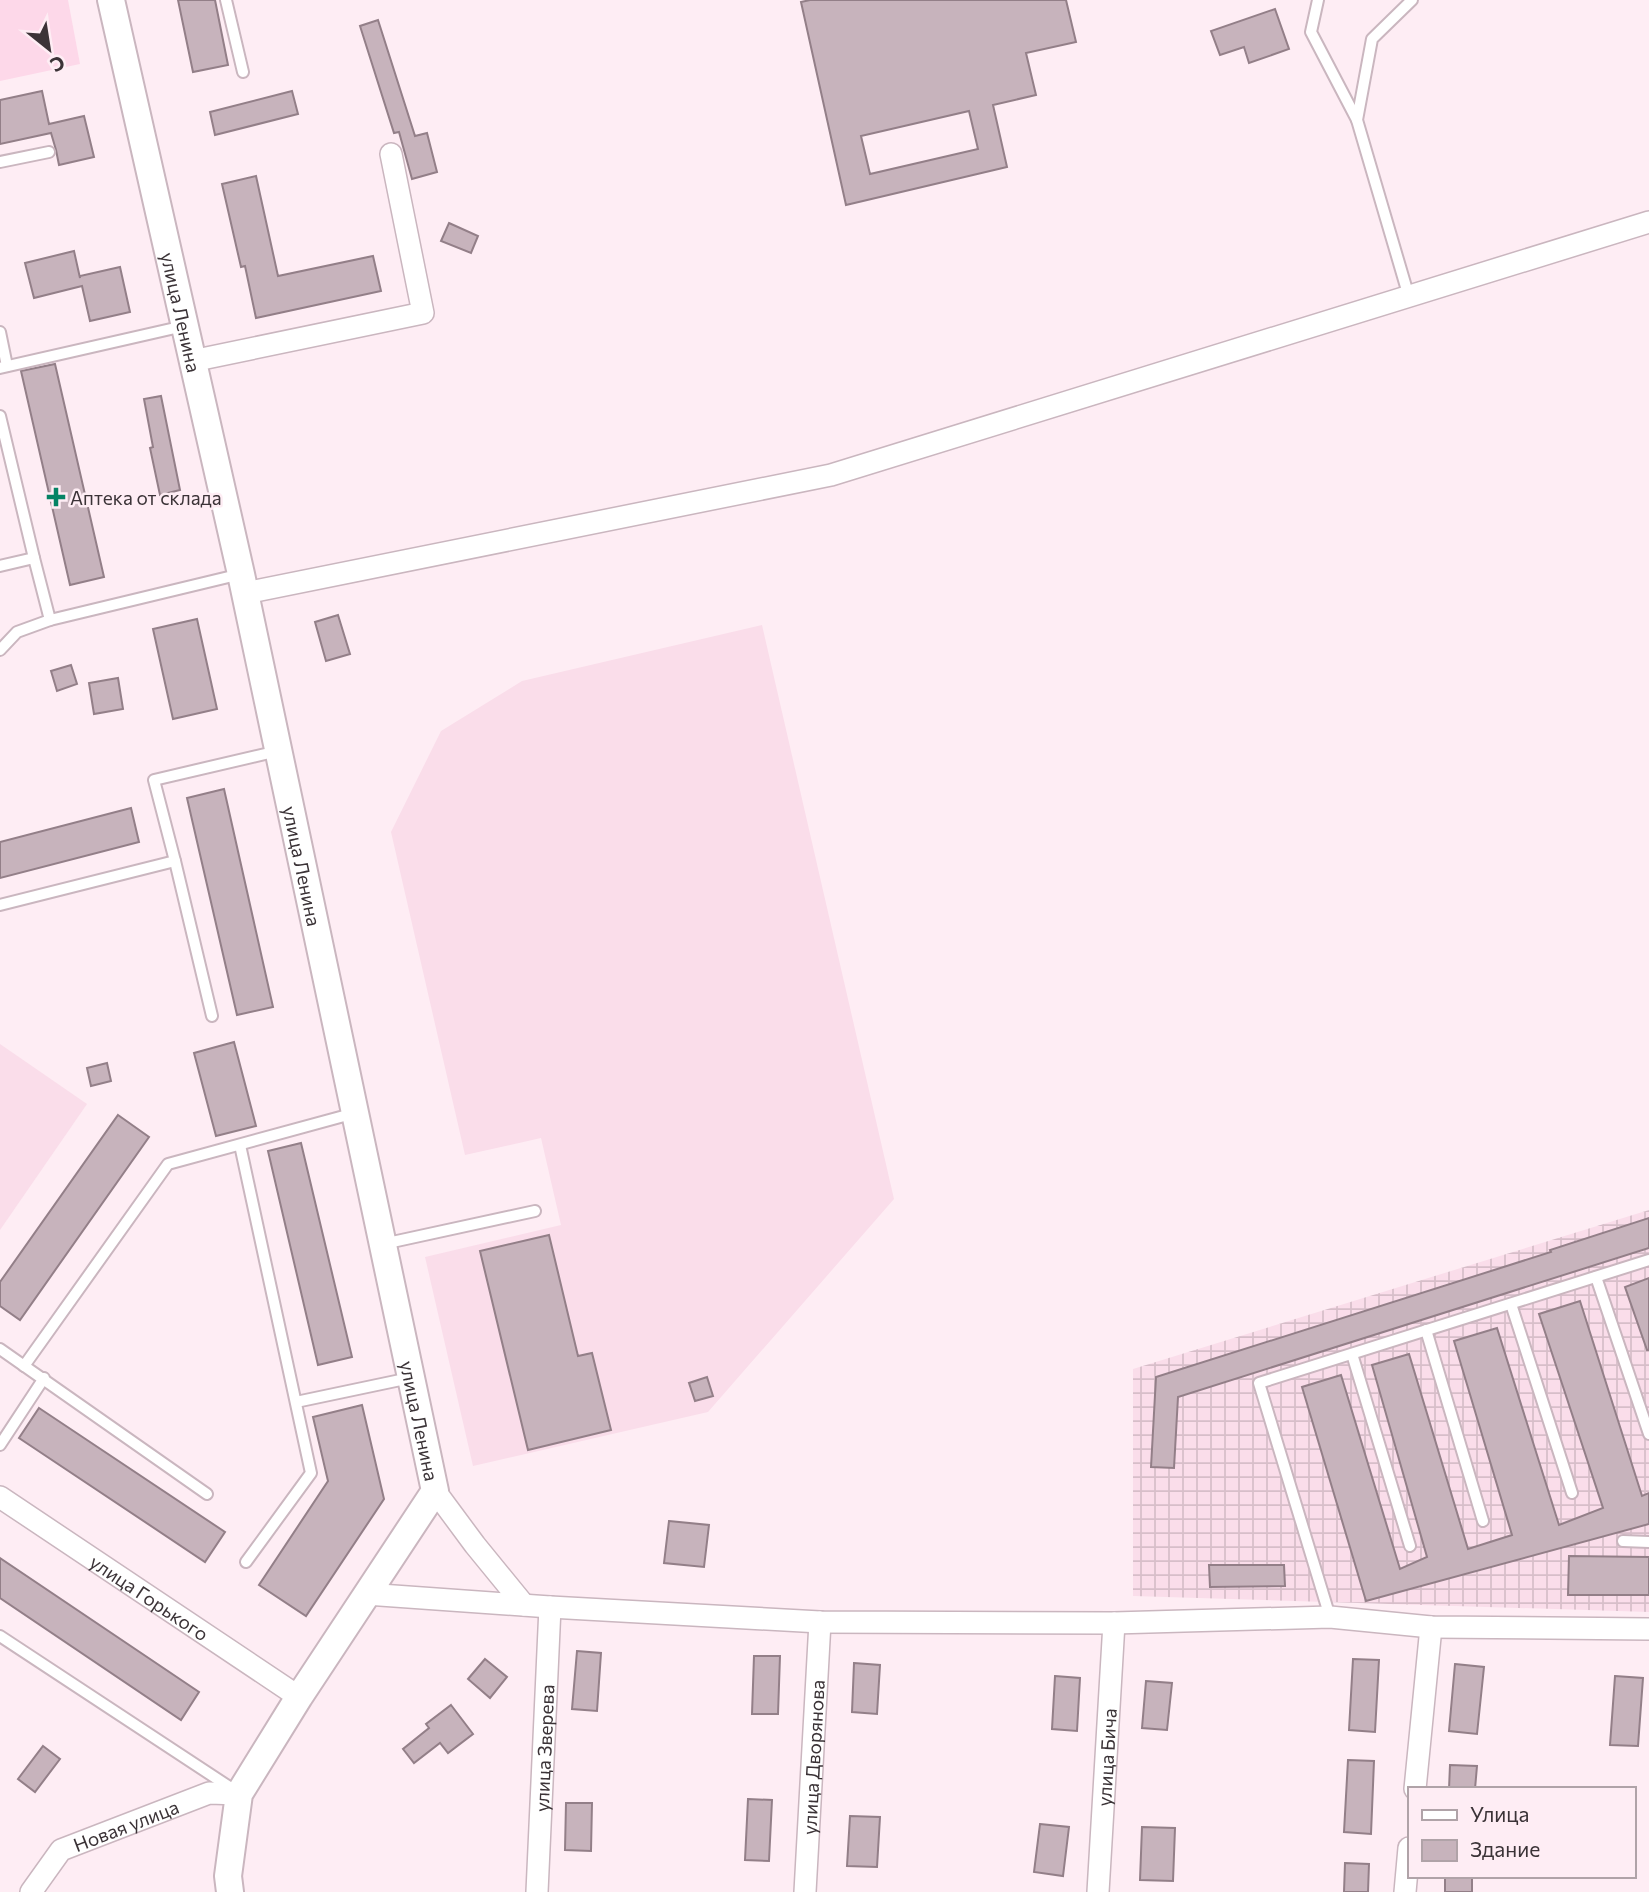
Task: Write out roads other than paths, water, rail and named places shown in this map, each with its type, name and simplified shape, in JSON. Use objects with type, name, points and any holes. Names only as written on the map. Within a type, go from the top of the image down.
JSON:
[{"type":"street","name":"улица Ленина","points":[[111,0],[243,584],[435,1491],[299,1697],[239,1794]]},
{"type":"street","points":[[192,361],[423,313],[391,154]]},
{"type":"street","points":[[243,584],[831,475],[1649,222]]},
{"type":"street","points":[[435,1491],[524,1605]]},
{"type":"street","name":"улица Горького","points":[[0,1497],[299,1697]]},
{"type":"street","points":[[366,1594],[820,1622],[1114,1623],[1330,1617],[1431,1627],[1649,1629]]},
{"type":"street","name":"улица Зверева","points":[[537,1892],[550,1607]]},
{"type":"street","name":"улица Дворянова","points":[[805,1892],[820,1622]]},
{"type":"street","name":"улица Бича","points":[[1098,1892],[1114,1623]]},
{"type":"street","points":[[1415,1787],[1431,1627]]},
{"type":"street","name":"Новая улица","points":[[31,1892],[61,1850],[209,1793],[239,1794]]},
{"type":"street","points":[[230,1892],[228,1876],[239,1794]]},
{"type":"street","points":[[1405,1892],[1408,1859]]},
{"type":"lane","points":[[226,0],[243,72]]},
{"type":"lane","points":[[1318,0],[1311,32],[1357,120],[1409,297]]},
{"type":"lane","points":[[1357,120],[1372,38],[1412,0]]},
{"type":"lane","points":[[0,162],[49,152]]},
{"type":"lane","points":[[0,332],[4,367],[184,326]]},
{"type":"lane","points":[[0,416],[50,620]]},
{"type":"lane","points":[[0,566],[34,558]]},
{"type":"lane","points":[[0,650],[17,632],[50,620],[243,584]]},
{"type":"lane","points":[[212,1016],[154,780],[278,751]]},
{"type":"lane","points":[[0,905],[175,861]]},
{"type":"lane","points":[[24,1366],[169,1164],[355,1113]]},
{"type":"lane","points":[[240,1145],[311,1473],[246,1562]]},
{"type":"lane","points":[[383,1244],[535,1211]]},
{"type":"lane","points":[[1330,1617],[1259,1383],[1649,1260]]},
{"type":"lane","points":[[1596,1277],[1649,1434]]},
{"type":"lane","points":[[1511,1304],[1572,1493]]},
{"type":"lane","points":[[1426,1330],[1483,1521]]},
{"type":"lane","points":[[0,1349],[207,1494]]},
{"type":"lane","points":[[1352,1354],[1410,1546]]},
{"type":"lane","points":[[0,1445],[44,1378]]},
{"type":"lane","points":[[296,1402],[411,1378]]},
{"type":"lane","points":[[1623,1541],[1649,1542]]},
{"type":"lane","points":[[0,1636],[239,1794]]},
{"type":"place","name":"Аптека от склада","points":[[56,497]]}]
